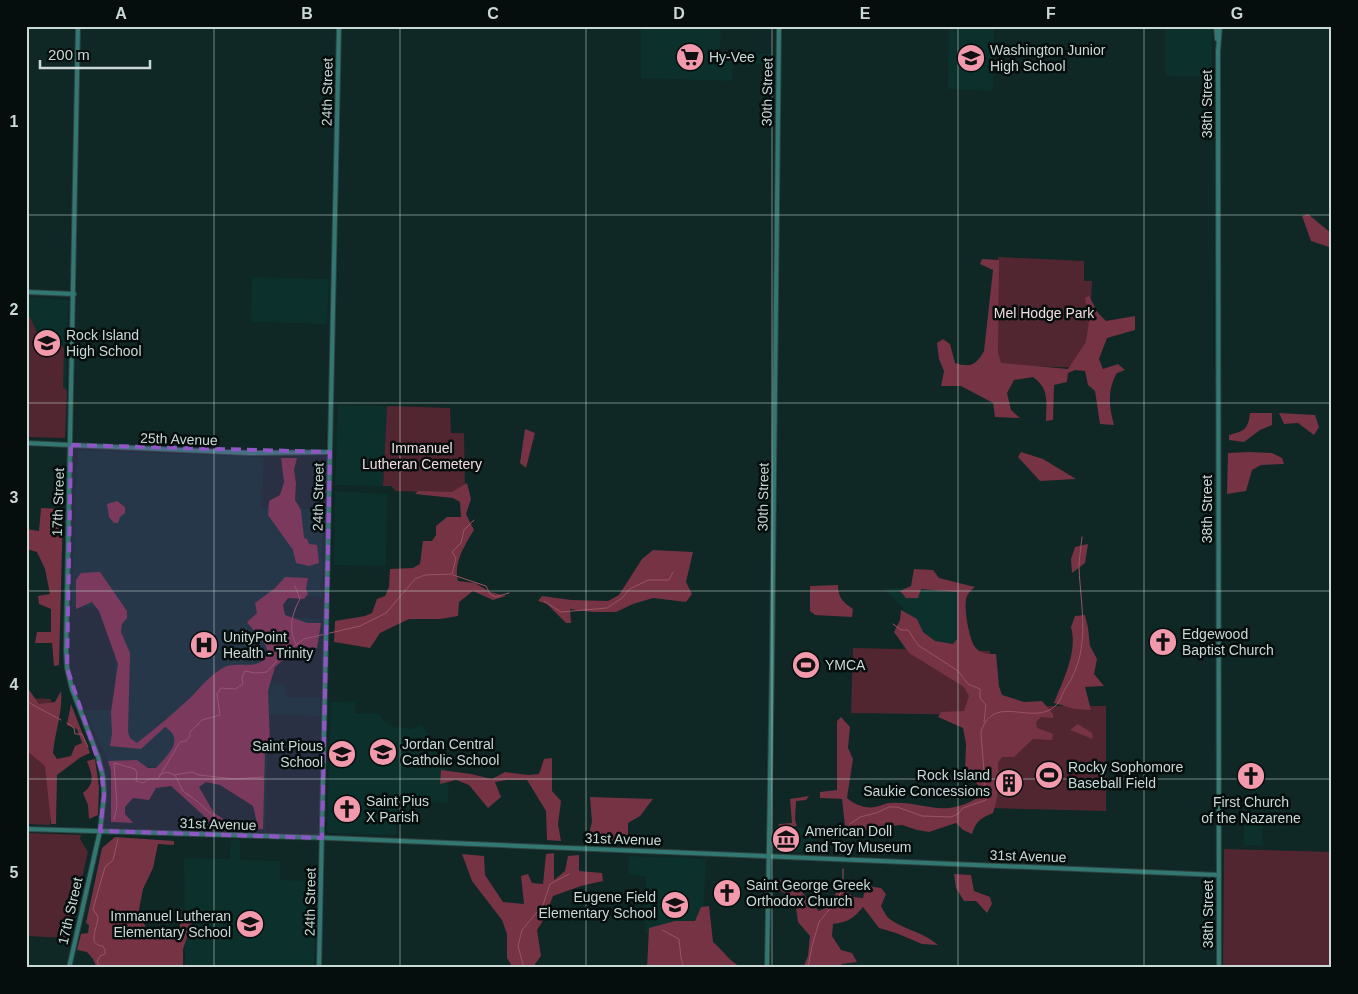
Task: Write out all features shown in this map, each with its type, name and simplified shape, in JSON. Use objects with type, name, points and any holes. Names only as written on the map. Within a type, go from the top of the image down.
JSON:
[{"type":"street","name":"17th Street","points":[[69,968],[104,806],[103,777],[94,745],[72,689],[68,668],[67,560],[71,445],[78,26]]},
{"type":"street","name":"24th Street","points":[[319,968],[339,26]]},
{"type":"street","name":"30th Street","points":[[766,968],[770,857],[779,26]]},
{"type":"street","name":"38th Street","points":[[1216,26],[1218,51],[1219,968]]},
{"type":"street","name":"38th Street","points":[[1218,51],[1220,26]]},
{"type":"street","points":[[26,292],[74,294]]},
{"type":"street","name":"25th Avenue","points":[[26,443],[249,453],[330,452]]},
{"type":"street","name":"31st Avenue","points":[[26,829],[322,838],[1219,875]]},
{"type":"highlighted area","points":[[71,445],[330,452],[322,838],[100,831],[104,795],[101,769],[67,668]]},
{"type":"shaded area","points":[[641,26],[721,26],[720,53],[773,54],[774,65],[733,63],[732,81],[641,78]]},
{"type":"shaded area","name":"Washington Junior High School","points":[[949,26],[994,26],[993,91],[948,89]]},
{"type":"shaded area","points":[[1165,26],[1212,26],[1212,77],[1167,76],[1165,73]]},
{"type":"shaded area","points":[[1308,214],[1332,234],[1332,248],[1311,241],[1302,216]]},
{"type":"shaded area","points":[[982,259],[999,260],[998,353],[1001,363],[1068,369],[1086,342],[1089,321],[1085,298],[1089,296],[1098,313],[1106,321],[1135,316],[1135,330],[1107,338],[1099,359],[1103,369],[1118,364],[1125,370],[1117,373],[1110,392],[1110,405],[1114,425],[1100,424],[1095,391],[1088,385],[1085,371],[1075,370],[1068,373],[1067,382],[1054,385],[1053,420],[1046,421],[1045,391],[1033,377],[1014,380],[1007,393],[1011,410],[1020,418],[995,417],[993,403],[961,386],[941,386],[944,371],[939,359],[937,343],[943,339],[950,344],[955,363],[965,365],[976,362],[984,351],[993,270],[980,264]]},
{"type":"shaded area","points":[[252,277],[329,279],[327,324],[251,322]]},
{"type":"shaded area","name":"Rock Island High School","points":[[26,297],[68,300],[65,438],[28,437],[26,440]]},
{"type":"shaded area","points":[[338,405],[387,406],[383,486],[335,485]]},
{"type":"shaded area","points":[[1250,413],[1272,413],[1272,425],[1260,430],[1244,442],[1229,440],[1229,435],[1244,429],[1248,423]]},
{"type":"shaded area","points":[[1279,413],[1315,415],[1319,427],[1314,435],[1298,423],[1284,424]]},
{"type":"shaded area","points":[[525,429],[535,433],[526,468],[520,463]]},
{"type":"shaded area","name":"UnityPoint Health - Trinity","points":[[78,450],[264,457],[261,508],[324,509],[322,597],[269,594],[268,616],[320,619],[319,639],[294,638],[270,667],[270,684],[285,685],[286,697],[320,697],[320,716],[269,714],[265,830],[255,829],[257,771],[108,765],[104,752],[84,710],[115,710],[115,608],[72,607]]},
{"type":"shaded area","points":[[1021,452],[1043,459],[1076,479],[1040,481],[1018,457]]},
{"type":"shaded area","points":[[1228,453],[1272,453],[1282,458],[1284,464],[1261,465],[1252,470],[1246,491],[1227,494]]},
{"type":"shaded area","points":[[281,458],[297,458],[294,470],[296,483],[295,500],[301,510],[304,538],[307,539],[309,544],[317,545],[319,563],[309,566],[296,563],[293,550],[268,515],[269,501],[280,495],[284,482]]},
{"type":"shaded area","points":[[467,483],[471,499],[466,514],[474,530],[458,561],[458,581],[475,583],[490,592],[506,596],[493,600],[473,591],[459,602],[458,616],[440,619],[409,619],[380,633],[370,648],[334,642],[335,621],[372,613],[377,599],[385,596],[389,587],[390,569],[413,568],[420,564],[423,541],[432,541],[436,535],[436,526],[447,517],[461,517],[460,502],[453,498],[415,494],[418,491],[452,492]]},
{"type":"shaded area","points":[[335,491],[387,494],[386,566],[334,565]]},
{"type":"shaded area","points":[[117,501],[125,507],[125,513],[120,517],[118,523],[114,523],[109,517],[107,504]]},
{"type":"shaded area","points":[[41,508],[63,509],[59,665],[54,666],[52,643],[35,643],[37,632],[51,632],[51,609],[39,604],[38,596],[50,594],[45,569],[37,552],[26,549],[26,529],[39,531]]},
{"type":"shaded area","points":[[1088,544],[1085,563],[1072,573],[1071,559],[1075,547]]},
{"type":"shaded area","points":[[653,550],[693,552],[686,582],[692,594],[686,602],[653,598],[616,612],[570,609],[571,623],[566,623],[547,604],[538,601],[542,596],[571,600],[608,601],[619,595],[642,559]]},
{"type":"shaded area","points":[[914,569],[933,570],[939,578],[975,587],[969,592],[966,600],[969,631],[975,647],[979,651],[996,654],[999,686],[1002,695],[1024,702],[1042,701],[1053,714],[1053,718],[1041,717],[1036,722],[1037,728],[1053,734],[1052,740],[1033,739],[1014,757],[1002,757],[998,763],[998,788],[993,813],[979,820],[972,834],[963,830],[956,823],[929,832],[902,825],[862,831],[845,826],[842,799],[820,798],[820,792],[837,790],[837,721],[841,717],[850,727],[848,748],[853,759],[847,798],[853,802],[860,806],[868,807],[888,803],[902,803],[943,808],[965,804],[977,798],[980,787],[965,771],[966,744],[963,728],[938,717],[941,712],[964,711],[969,696],[964,687],[909,653],[894,632],[900,620],[901,610],[917,619],[923,632],[935,641],[953,644],[957,639],[957,592],[921,589],[918,598],[906,598],[900,591],[911,586]]},
{"type":"shaded area","points":[[100,572],[127,611],[127,618],[122,624],[121,632],[130,653],[128,732],[130,738],[137,743],[177,710],[208,679],[221,669],[227,666],[259,663],[264,659],[268,653],[266,646],[247,622],[257,613],[255,603],[275,588],[285,577],[308,578],[306,589],[308,594],[304,599],[288,598],[283,605],[285,615],[307,623],[321,623],[317,648],[298,647],[275,667],[268,691],[270,743],[265,753],[263,829],[244,830],[244,827],[257,823],[253,806],[220,785],[206,782],[199,787],[214,813],[228,822],[232,829],[213,829],[203,815],[171,786],[156,788],[149,800],[133,798],[125,807],[125,814],[133,823],[111,822],[111,771],[108,761],[137,760],[148,768],[156,768],[172,748],[174,737],[165,727],[141,749],[110,746],[112,734],[111,712],[118,664],[99,611],[92,602],[76,609],[76,580],[81,573]]},
{"type":"shaded area","points":[[838,585],[842,599],[853,609],[852,617],[815,615],[810,611],[810,586]]},
{"type":"shaded area","points":[[884,588],[959,589],[957,651],[903,649],[903,608]]},
{"type":"shaded area","points":[[1085,615],[1090,646],[1097,659],[1094,674],[1104,686],[1085,687],[1091,710],[1075,709],[1054,703],[1071,656],[1073,636],[1071,627],[1075,616]]},
{"type":"shaded area","points":[[26,682],[27,687],[39,704],[55,702],[61,691],[61,706],[53,753],[57,759],[71,756],[75,746],[82,743],[77,729],[67,725],[71,704],[90,753],[81,757],[57,775],[56,824],[51,824],[45,766],[26,750]]},
{"type":"shaded area","name":"Jordan Central Catholic School","points":[[356,701],[355,713],[379,714],[383,720],[394,727],[411,729],[422,724],[449,776],[448,803],[427,802],[426,810],[398,808],[396,835],[330,833],[327,831],[331,702]]},
{"type":"shaded area","points":[[1078,724],[1092,733],[1093,739],[1070,730]]},
{"type":"shaded area","points":[[552,758],[552,791],[561,801],[558,824],[561,841],[547,840],[546,811],[527,780],[495,782],[501,797],[488,808],[469,785],[456,780],[440,784],[441,770],[492,779],[505,772],[528,775],[539,774],[544,759]]},
{"type":"shaded area","points":[[95,759],[99,787],[98,815],[89,819],[88,805],[83,793],[90,785],[92,778],[87,761]]},
{"type":"shaded area","points":[[809,796],[806,800],[796,801],[795,820],[797,826],[778,828],[779,824],[792,823],[790,799]]},
{"type":"shaded area","points":[[590,797],[653,799],[640,816],[628,823],[628,837],[624,843],[587,841],[592,822]]},
{"type":"shaded area","points":[[1244,819],[1262,820],[1263,845],[1244,845]]},
{"type":"shaded area","points":[[775,827],[817,828],[816,853],[775,851]]},
{"type":"shaded area","points":[[115,837],[174,841],[174,845],[158,844],[153,868],[143,889],[138,915],[145,925],[143,937],[166,937],[179,933],[182,912],[191,911],[193,920],[183,949],[183,968],[95,968],[93,959],[87,952],[77,950],[81,934],[88,933],[89,925],[86,923],[102,848]]},
{"type":"shaded area","name":"Immanuel Lutheran Elementary School","points":[[231,840],[240,840],[240,860],[280,861],[280,880],[316,881],[314,968],[185,968],[184,858],[230,859]]},
{"type":"shaded area","points":[[554,853],[554,880],[565,871],[568,856],[579,855],[579,871],[602,873],[603,881],[581,886],[553,896],[544,919],[537,930],[541,956],[535,964],[536,968],[513,968],[507,958],[507,934],[502,920],[472,881],[462,854],[484,856],[485,875],[503,902],[524,904],[521,876],[528,874],[532,883],[543,884],[546,854]]},
{"type":"shaded area","name":"Eugene Field Elementary School","points":[[629,856],[706,859],[702,934],[646,934],[646,876],[628,875]]},
{"type":"shaded area","points":[[954,874],[971,875],[974,891],[990,897],[992,904],[987,913],[976,901],[964,901],[956,888]]},
{"type":"shaded area","points":[[780,879],[800,890],[819,911],[827,907],[836,893],[846,890],[853,897],[863,898],[866,886],[881,888],[886,894],[881,906],[891,920],[927,937],[938,945],[922,944],[879,928],[863,907],[850,919],[833,924],[832,936],[841,950],[852,953],[857,962],[842,964],[838,968],[803,968],[808,956],[810,936],[798,922],[795,902],[780,890]]},
{"type":"shaded area","points":[[709,906],[713,942],[731,960],[743,968],[647,968],[649,928],[675,921],[695,921],[701,907]]},
{"type":"green space","name":"Mel Hodge Park","points":[[998,257],[1084,261],[1084,281],[1092,281],[1088,368],[996,365]]},
{"type":"green space","name":"Rock Island High School","points":[[26,312],[42,340],[57,340],[64,348],[63,387],[67,391],[65,438],[28,437],[28,433],[26,433]]},
{"type":"green space","name":"Immanuel Lutheran Cemetery","points":[[387,406],[450,408],[451,433],[464,433],[465,493],[396,491],[391,486],[383,486]]},
{"type":"green space","points":[[853,648],[990,651],[989,706],[1106,706],[1106,811],[988,808],[988,715],[851,713]]},
{"type":"green space","points":[[26,698],[51,699],[50,825],[26,824]]},
{"type":"green space","points":[[26,833],[81,835],[80,839],[88,852],[68,938],[26,936]]},
{"type":"green space","points":[[1224,849],[1332,852],[1332,968],[1223,968]]},
{"type":"waterway","points":[[114,820],[117,806],[114,763],[135,769],[137,773],[136,781],[143,783],[149,779],[158,779],[180,742],[186,741],[190,736],[190,732],[202,720],[220,715],[217,694],[221,688],[235,689],[243,684],[242,677],[245,671],[255,673],[267,672],[282,655],[304,639],[360,626],[386,613],[415,579],[425,575],[452,574],[456,558],[452,552],[461,543],[464,530],[474,520]]},
{"type":"waterway","points":[[850,824],[860,817],[889,807],[897,807],[922,816],[951,817],[958,814],[963,808],[986,800],[981,732],[987,720],[995,714],[1005,711],[1039,713],[1049,710],[1058,703],[1074,672],[1082,644],[1083,629],[1079,568],[1082,537]]},
{"type":"waterway","points":[[544,601],[561,612],[607,608],[622,598],[630,589],[648,580],[669,580],[673,572]]},
{"type":"waterway","points":[[453,575],[486,586],[490,594],[495,597],[509,593]]},
{"type":"waterway","points":[[295,586],[300,599],[292,621],[292,633],[296,644]]},
{"type":"waterway","points":[[893,624],[901,630],[908,630],[918,645],[958,671],[968,684],[980,689],[980,698],[986,705],[984,722]]},
{"type":"waterway","points":[[26,700],[61,720]]},
{"type":"waterway","points":[[67,723],[74,728],[75,734],[82,734],[88,747]]},
{"type":"waterway","points":[[159,775],[167,772],[175,775],[183,791],[211,814]]},
{"type":"waterway","points":[[175,775],[192,772],[199,775],[235,779],[263,777]]},
{"type":"waterway","points":[[105,968],[97,962],[100,956],[105,954],[105,950],[94,939],[98,917],[93,909],[105,867],[113,860],[118,839]]},
{"type":"waterway","points":[[808,968],[819,922],[837,900],[843,888],[843,869]]},
{"type":"waterway","points":[[524,968],[518,946],[522,930],[543,905],[550,884],[569,874]]},
{"type":"waterway","points":[[662,930],[679,939],[684,968]]},
{"type":"waterway","points":[[136,968],[143,968]]},
{"type":"place","name":"Hy-Vee","points":[[690,57]]},
{"type":"place","name":"Washington Junior High School","points":[[971,58]]},
{"type":"place","name":"Rock Island High School","points":[[47,343]]},
{"type":"place","name":"Edgewood Baptist Church","points":[[1163,642]]},
{"type":"place","name":"UnityPoint Health - Trinity","points":[[204,645]]},
{"type":"place","name":"YMCA","points":[[806,665]]},
{"type":"place","name":"Jordan Central Catholic School","points":[[383,752]]},
{"type":"place","name":"Saint Pious School","points":[[342,754]]},
{"type":"place","name":"Rocky Sophomore Baseball Field","points":[[1049,775]]},
{"type":"place","name":"First Church of the Nazarene","points":[[1251,776]]},
{"type":"place","name":"Rock Island Saukie Concessions","points":[[1009,783]]},
{"type":"place","name":"Saint Pius X Parish","points":[[347,809]]},
{"type":"place","name":"American Doll and Toy Museum","points":[[786,839]]},
{"type":"place","name":"Saint George Greek Orthodox Church","points":[[727,893]]},
{"type":"place","name":"Eugene Field Elementary School","points":[[675,905]]},
{"type":"place","name":"Immanuel Lutheran Elementary School","points":[[250,924]]}]
